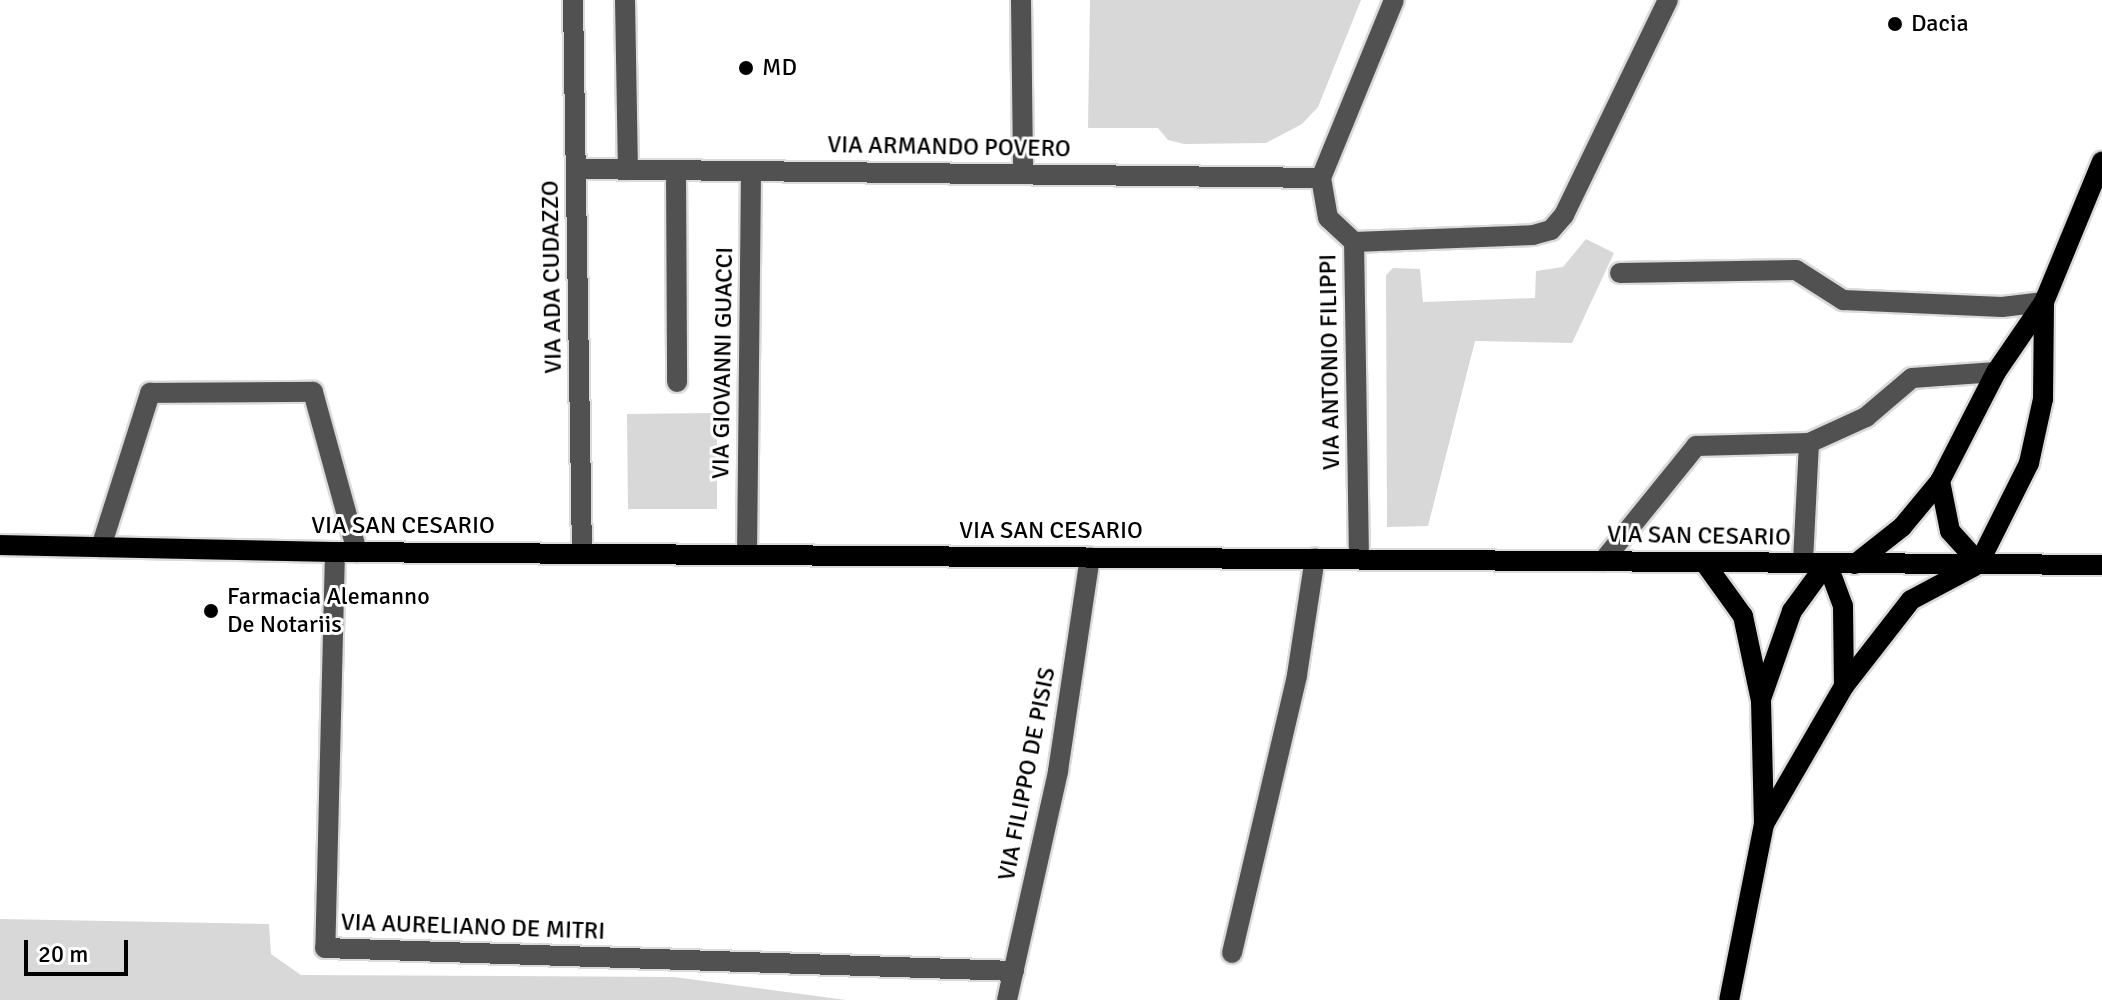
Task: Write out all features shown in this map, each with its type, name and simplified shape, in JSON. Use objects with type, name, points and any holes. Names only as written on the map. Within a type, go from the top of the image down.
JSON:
[{"type":"main road","points":[[1855,564],[1902,527],[1940,481],[1996,372],[2044,302],[2102,161]]},
{"type":"main road","points":[[1764,824],[1844,686],[1911,600],[1979,563],[2029,463],[2043,399],[2044,302]]},
{"type":"main road","points":[[1940,481],[1950,531],[1979,563]]},
{"type":"main road","name":"VIA SAN CESARIO","points":[[0,545],[335,552],[2102,565]]},
{"type":"main road","points":[[1704,562],[1743,616],[1761,701],[1764,824],[1729,1000]]},
{"type":"main road","points":[[1827,563],[1843,606],[1844,686]]},
{"type":"main road","points":[[1761,701],[1792,611],[1827,563]]},
{"type":"street","name":"VIA ADA CUDAZZO","points":[[573,0],[582,553]]},
{"type":"street","points":[[625,0],[628,170]]},
{"type":"street","points":[[1021,0],[1023,174]]},
{"type":"street","points":[[1321,178],[1394,0]]},
{"type":"street","points":[[1354,242],[1533,235],[1551,230],[1564,215],[1668,0]]},
{"type":"street","name":"VIA ARMANDO POVERO","points":[[576,169],[1321,178]]},
{"type":"street","points":[[676,170],[677,382]]},
{"type":"street","name":"VIA GIOVANNI GUACCI","points":[[747,555],[751,171]]},
{"type":"street","name":"VIA ANTONIO FILIPPI","points":[[1321,178],[1328,218],[1354,242],[1359,558]]},
{"type":"street","points":[[1620,273],[1796,270],[1843,300],[2002,307],[2044,302]]},
{"type":"street","points":[[1603,561],[1696,446],[1809,443],[1866,417],[1912,378],[1996,372]]},
{"type":"street","points":[[101,547],[150,393],[313,392],[357,552]]},
{"type":"street","points":[[1803,563],[1809,443]]},
{"type":"street","name":"VIA AURELIANO DE MITRI","points":[[335,552],[325,948],[1014,971]]},
{"type":"street","name":"VIA FILIPPO DE PISIS","points":[[1007,1000],[1058,771],[1090,557]]},
{"type":"street","points":[[1232,953],[1297,675],[1315,558]]},
{"type":"shaded area","points":[[1090,0],[1361,0],[1318,107],[1302,124],[1266,143],[1184,144],[1168,140],[1158,128],[1088,128]]},
{"type":"shaded area","points":[[1586,239],[1614,253],[1572,343],[1475,341],[1428,526],[1387,527],[1386,275],[1393,268],[1420,269],[1423,302],[1535,298],[1536,271],[1563,267]]},
{"type":"shaded area","points":[[717,413],[717,509],[628,509],[627,414]]},
{"type":"shaded area","points":[[0,919],[269,924],[271,954],[301,975],[674,977],[846,1000],[0,1000]]},
{"type":"place","name":"Dacia","points":[[1895,24]]},
{"type":"place","name":"MD","points":[[746,68]]},
{"type":"place","name":"Farmacia Alemanno De Notariis","points":[[211,611]]}]
